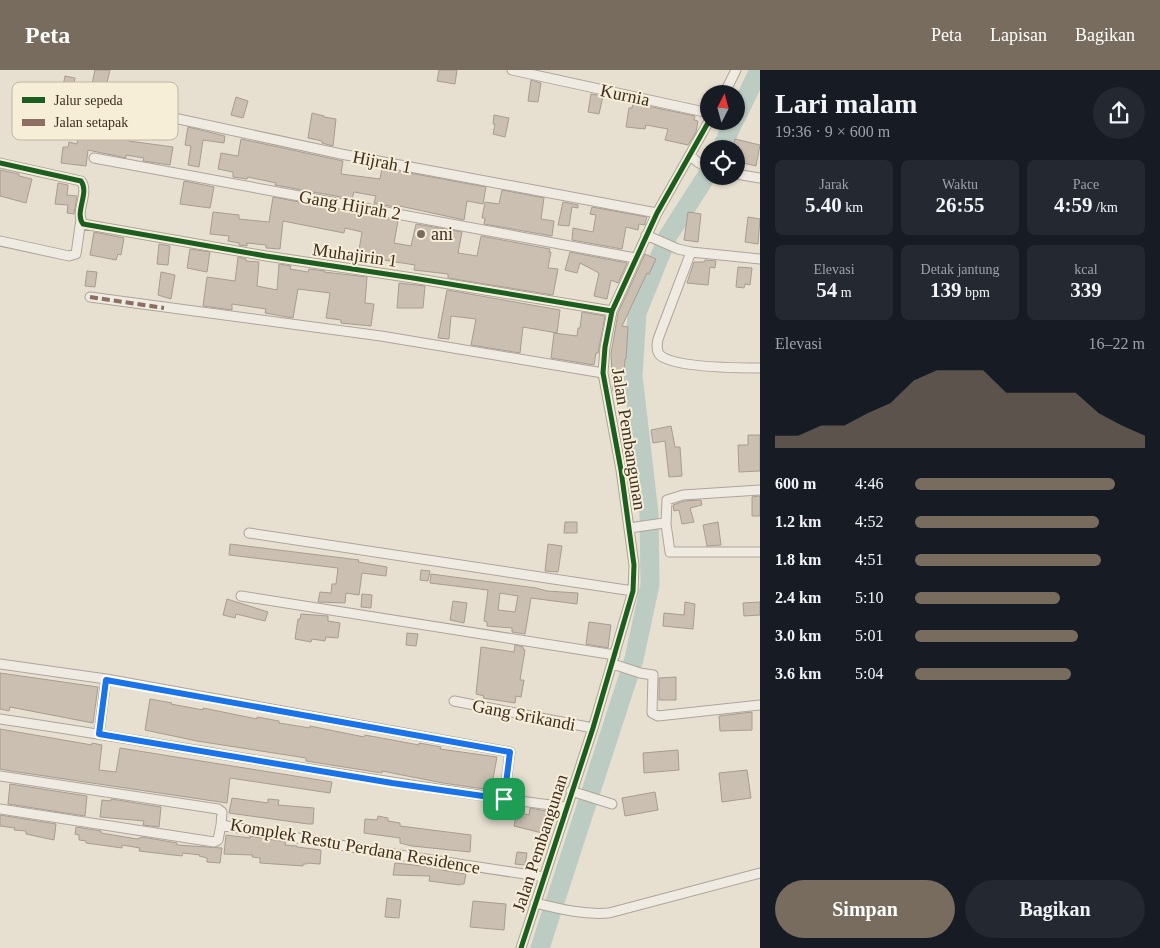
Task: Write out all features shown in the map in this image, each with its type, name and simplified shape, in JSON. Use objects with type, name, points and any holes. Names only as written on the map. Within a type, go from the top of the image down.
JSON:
[{"type":"street","name":"Kurnia","points":[[512,70],[700,111]]},
{"type":"street","points":[[728,85],[736,70]]},
{"type":"street","name":"Hijrah 1","points":[[178,119],[341,154],[657,213]]},
{"type":"street","name":"Jalan Pembangunan","points":[[521,948],[539,904],[544,877],[614,661],[633,591],[633,527],[603,373],[605,347],[612,311],[657,213],[704,130]]},
{"type":"street","points":[[690,156],[700,163]]},
{"type":"street","name":"Gang Hijrah 2","points":[[94,158],[635,258]]},
{"type":"street","points":[[0,163],[82,181],[84,189],[76,254],[70,256],[0,241]]},
{"type":"street","points":[[745,176],[760,178]]},
{"type":"street","name":"Muhajirin 1","points":[[80,219],[83,224],[93,226],[266,256],[423,279],[612,311]]},
{"type":"street","points":[[646,235],[678,249],[691,252],[760,259]]},
{"type":"street","points":[[691,252],[658,339],[656,347],[658,353],[666,359],[702,366],[760,368]]},
{"type":"street","points":[[90,297],[381,336],[603,373]]},
{"type":"street","points":[[760,490],[740,490],[671,497],[667,500],[662,524],[670,552],[760,552]]},
{"type":"street","points":[[633,527],[662,524]]},
{"type":"street","points":[[249,533],[633,591]]},
{"type":"street","points":[[242,596],[614,661],[640,673],[653,675],[652,712],[658,716],[760,705]]},
{"type":"street","points":[[0,664],[106,680],[510,752],[504,799]]},
{"type":"street","points":[[99,734],[106,680]]},
{"type":"street","name":"Gang Srikandi","points":[[454,701],[593,728]]},
{"type":"street","points":[[0,719],[392,783],[566,807]]},
{"type":"street","name":"Komplek Restu Perdana Residence","points":[[0,776],[218,809],[222,812],[221,825],[544,877]]},
{"type":"street","points":[[572,791],[612,804]]},
{"type":"street","points":[[0,809],[214,842],[218,840],[221,825]]},
{"type":"street","points":[[539,904],[566,911],[594,914],[609,912],[760,873]]},
{"type":"building","points":[[95,70],[110,70],[107,82],[92,82]]},
{"type":"building","points":[[439,70],[457,70],[455,84],[437,81]]},
{"type":"building","points":[[65,76],[75,78],[74,82],[64,82]]},
{"type":"building","points":[[531,80],[541,83],[538,102],[528,101]]},
{"type":"building","points":[[591,94],[603,96],[599,114],[588,112]]},
{"type":"building","points":[[236,97],[248,101],[243,118],[231,115]]},
{"type":"building","points":[[633,103],[695,116],[694,120],[698,121],[696,132],[688,145],[665,140],[668,129],[646,125],[645,129],[626,127],[629,108],[632,108]]},
{"type":"building","points":[[312,113],[336,119],[333,146],[308,138]]},
{"type":"building","points":[[494,115],[509,118],[505,137],[493,134]]},
{"type":"building","points":[[188,127],[225,136],[224,143],[203,140],[199,167],[188,165],[191,146],[185,145]]},
{"type":"building","points":[[241,139],[343,161],[341,174],[380,179],[382,168],[486,187],[483,204],[467,201],[464,220],[400,206],[400,208],[374,203],[376,196],[354,192],[352,199],[275,185],[276,183],[248,177],[247,179],[233,177],[233,172],[218,169],[221,153],[238,156]]},
{"type":"building","points":[[78,140],[129,140],[173,147],[170,165],[143,161],[144,158],[126,155],[126,158],[88,150],[86,166],[61,163],[63,147],[68,147],[69,142],[77,144]]},
{"type":"building","points":[[745,141],[760,145],[756,166],[745,163]]},
{"type":"building","points":[[0,170],[32,179],[26,203],[0,196]]},
{"type":"building","points":[[184,181],[214,187],[210,208],[180,204]]},
{"type":"building","points":[[58,183],[68,185],[67,195],[77,196],[74,214],[67,213],[68,205],[55,204]]},
{"type":"building","points":[[502,190],[544,198],[541,219],[554,221],[552,236],[484,224],[485,218],[482,218],[485,202],[499,204]]},
{"type":"building","points":[[273,197],[398,221],[394,243],[411,246],[416,224],[462,232],[458,253],[477,256],[481,236],[550,249],[548,268],[558,269],[553,295],[448,278],[448,274],[414,270],[415,265],[358,256],[362,232],[345,228],[344,233],[283,221],[280,249],[266,248],[266,245],[247,243],[247,246],[239,245],[239,243],[228,241],[229,236],[210,234],[213,212],[239,215],[239,219],[269,222]]},
{"type":"building","points":[[563,202],[578,205],[578,208],[572,207],[569,226],[558,225]]},
{"type":"building","points":[[592,207],[647,217],[645,225],[639,224],[638,230],[626,227],[622,249],[572,240],[573,228],[593,232],[596,215],[590,214]]},
{"type":"building","points":[[688,212],[701,214],[698,242],[684,240]]},
{"type":"building","points":[[748,217],[760,219],[758,244],[745,242]]},
{"type":"building","points":[[94,232],[124,238],[121,255],[118,254],[116,260],[90,255]]},
{"type":"building","points":[[159,244],[170,246],[168,265],[157,264]]},
{"type":"building","points":[[190,249],[210,252],[207,272],[187,268]]},
{"type":"building","points":[[570,252],[627,263],[618,283],[611,280],[607,299],[594,296],[599,273],[580,263],[577,273],[565,270]]},
{"type":"building","points":[[645,254],[656,259],[649,274],[647,273],[622,326],[628,327],[626,359],[624,372],[622,372],[623,391],[613,391],[611,354],[618,313]]},
{"type":"building","points":[[238,257],[246,259],[246,261],[259,262],[257,286],[277,290],[279,264],[291,266],[290,269],[308,272],[309,269],[367,277],[365,303],[374,304],[371,326],[341,323],[341,320],[326,318],[330,293],[298,289],[293,318],[265,313],[266,309],[232,304],[232,310],[203,306],[207,277],[235,281]]},
{"type":"building","points":[[705,260],[716,261],[715,268],[710,267],[708,285],[687,283],[694,262],[704,262]]},
{"type":"building","points":[[738,267],[752,268],[750,285],[745,284],[744,288],[736,287]]},
{"type":"building","points":[[87,271],[97,272],[95,287],[85,286]]},
{"type":"building","points":[[161,272],[175,275],[171,299],[158,295]]},
{"type":"building","points":[[399,283],[425,286],[423,308],[397,308]]},
{"type":"building","points":[[447,290],[560,310],[557,333],[523,327],[520,353],[471,345],[476,319],[451,316],[449,339],[438,338]]},
{"type":"building","points":[[582,312],[605,316],[594,365],[551,358],[554,333],[577,336]]},
{"type":"building","points":[[671,426],[675,447],[680,447],[682,476],[669,477],[665,441],[653,443],[651,430]]},
{"type":"building","points":[[748,435],[760,435],[760,471],[739,472],[738,445],[748,445]]},
{"type":"building","points":[[760,496],[760,516],[752,516],[752,497]]},
{"type":"building","points":[[701,500],[702,505],[690,508],[694,522],[682,524],[679,510],[674,511],[673,505],[684,501]]},
{"type":"building","points":[[565,522],[577,522],[577,533],[564,533]]},
{"type":"building","points":[[718,522],[721,545],[707,546],[703,525]]},
{"type":"building","points":[[230,544],[359,560],[358,562],[387,567],[386,576],[362,573],[359,595],[346,593],[345,603],[318,602],[320,592],[331,593],[332,584],[336,584],[338,568],[229,555]]},
{"type":"building","points":[[548,544],[562,546],[558,572],[545,571]]},
{"type":"building","points":[[421,570],[430,571],[428,581],[420,580]]},
{"type":"building","points":[[431,574],[547,591],[578,593],[577,604],[531,598],[525,634],[512,632],[512,628],[487,626],[487,622],[484,621],[488,590],[430,583]],"holes":[[[500,593],[518,596],[515,612],[498,610]]]},
{"type":"building","points":[[362,594],[372,595],[371,608],[361,607]]},
{"type":"building","points":[[227,599],[268,612],[265,621],[236,614],[235,618],[223,615]]},
{"type":"building","points":[[453,601],[467,603],[464,623],[450,620]]},
{"type":"building","points":[[685,602],[695,604],[693,629],[663,626],[664,613],[684,615]]},
{"type":"building","points":[[760,602],[760,615],[744,616],[743,603]]},
{"type":"building","points":[[301,614],[328,616],[328,621],[340,623],[338,638],[326,637],[325,641],[312,639],[311,642],[295,639],[298,619],[300,619]]},
{"type":"building","points":[[589,622],[611,625],[608,648],[586,644]]},
{"type":"building","points":[[407,633],[418,634],[416,646],[406,645]]},
{"type":"building","points":[[515,645],[523,647],[525,650],[520,680],[524,680],[521,697],[516,696],[515,703],[483,698],[484,696],[476,694],[481,647],[514,652]]},
{"type":"building","points":[[0,673],[98,687],[93,723],[10,707],[9,711],[0,709]]},
{"type":"building","points":[[676,677],[676,700],[659,700],[659,678]]},
{"type":"building","points":[[150,699],[203,710],[203,708],[257,719],[257,717],[279,721],[279,723],[310,728],[310,726],[364,737],[365,735],[419,745],[419,743],[441,747],[440,749],[497,757],[491,790],[382,771],[382,773],[306,761],[306,758],[197,741],[145,730]]},
{"type":"building","points":[[752,712],[752,730],[720,731],[719,716]]},
{"type":"building","points":[[0,729],[92,745],[92,743],[102,745],[99,770],[116,772],[120,748],[332,782],[330,793],[230,778],[227,803],[11,771],[0,769]]},
{"type":"building","points":[[678,750],[679,770],[644,773],[643,753]]},
{"type":"building","points":[[747,770],[751,798],[722,802],[719,773]]},
{"type":"building","points":[[10,784],[87,796],[85,816],[8,804]]},
{"type":"building","points":[[655,792],[658,810],[625,816],[622,798]]},
{"type":"building","points":[[232,798],[268,803],[268,799],[279,800],[278,805],[314,808],[313,824],[229,813]]},
{"type":"building","points":[[111,799],[161,807],[159,827],[143,825],[144,821],[100,817],[102,800],[111,801]]},
{"type":"building","points":[[530,808],[551,812],[546,834],[514,826],[517,812],[529,815]]},
{"type":"building","points":[[0,815],[56,824],[54,840],[26,834],[26,831],[14,830],[15,828],[0,826]]},
{"type":"building","points":[[378,816],[388,818],[388,821],[400,823],[400,826],[471,835],[470,852],[412,846],[400,843],[400,838],[364,833],[365,819],[377,820]]},
{"type":"building","points":[[76,827],[137,839],[142,837],[177,843],[177,845],[222,848],[220,863],[207,862],[207,858],[200,855],[183,853],[182,856],[139,851],[140,848],[122,845],[122,848],[86,843],[86,841],[79,840],[79,835],[75,834]]},
{"type":"building","points":[[226,835],[250,838],[250,836],[286,842],[285,845],[321,850],[320,864],[307,863],[303,864],[303,866],[260,863],[260,858],[252,857],[253,855],[224,854]]},
{"type":"building","points":[[517,852],[527,853],[525,865],[515,864]]},
{"type":"building","points":[[395,863],[442,868],[442,870],[466,874],[464,884],[429,881],[430,876],[393,875]]},
{"type":"building","points":[[387,898],[401,900],[399,918],[385,917]]},
{"type":"building","points":[[473,901],[506,904],[504,930],[470,927]]},
{"type":"waterway","points":[[745,99],[759,70]]},
{"type":"waterway","points":[[725,140],[730,130]]},
{"type":"waterway","points":[[540,948],[634,659],[650,585],[649,513],[633,376],[637,313],[668,236],[701,185]]},
{"type":"marked path","points":[[90,297],[164,308]]},
{"type":"cycle path","points":[[521,948],[593,728],[633,591],[634,565],[621,470],[603,373],[605,347],[612,311],[657,213],[704,130]]},
{"type":"cycle path","points":[[0,163],[81,181],[84,191],[80,214],[83,224],[266,256],[612,311]]},
{"type":"place","name":"ani","points":[[421,234]]},
{"type":"route","points":[[106,680],[510,752],[504,799],[392,783],[99,734],[106,680]]}]
